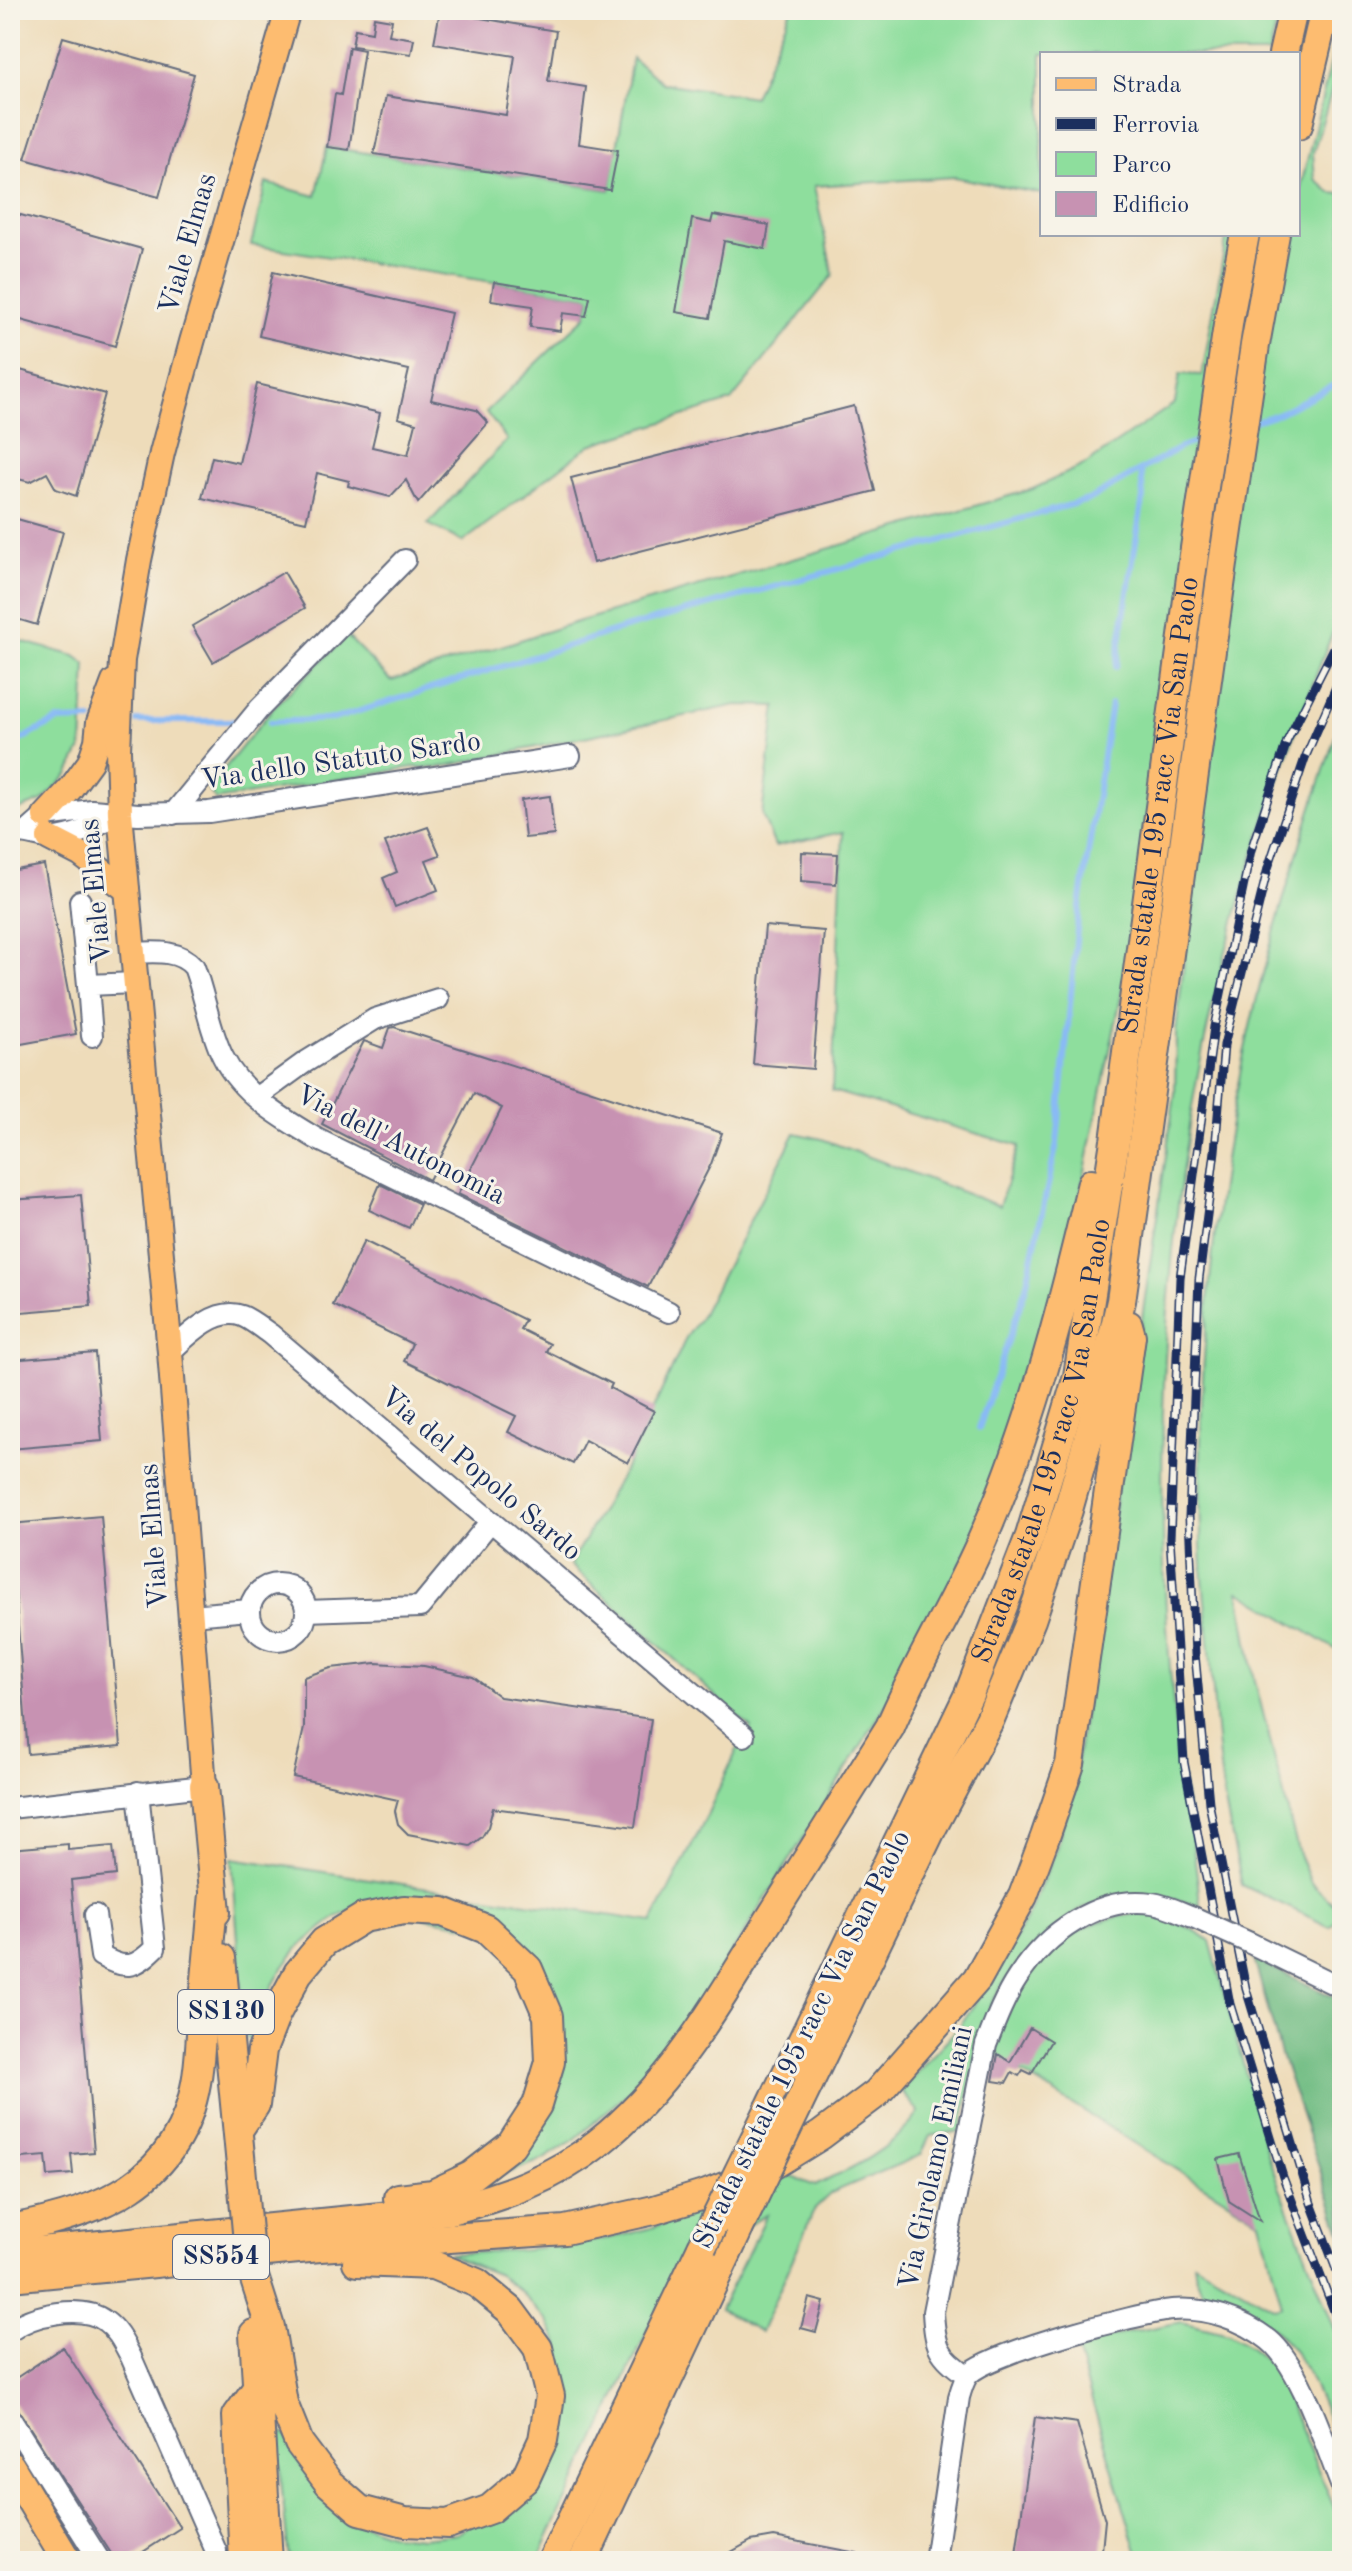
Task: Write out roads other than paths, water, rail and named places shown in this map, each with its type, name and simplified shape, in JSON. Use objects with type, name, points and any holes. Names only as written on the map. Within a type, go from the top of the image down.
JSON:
[{"type":"highway","points":[[1283,52],[1293,10]]},
{"type":"highway","points":[[1300,116],[1325,10]]},
{"type":"highway","name":"Strada statale 195 racc Via San Paolo","points":[[552,2561],[969,1694],[1030,1536],[1078,1376],[1115,1141],[1194,555],[1229,318],[1245,236]]},
{"type":"highway","name":"Strada statale 195 racc Via San Paolo","points":[[583,2561],[932,1828],[990,1719],[1031,1620],[1068,1510],[1093,1422],[1121,1301],[1232,502],[1275,236]]},
{"type":"highway","points":[[430,2226],[540,2180],[600,2142],[650,2093],[698,2035],[890,1727],[904,1693],[928,1652],[985,1534],[1014,1462],[1066,1295],[1095,1172],[1115,1141]]},
{"type":"highway","points":[[430,2226],[565,2230],[654,2210],[707,2194],[763,2171],[821,2135],[877,2093],[977,1979],[1023,1896],[1070,1764],[1131,1336],[1121,1301]]},
{"type":"highway","name":"SS130","points":[[204,1786],[250,2264],[262,2328]]},
{"type":"highway","points":[[10,2229],[53,2222],[98,2207],[138,2183],[164,2158],[183,2126],[196,2085],[214,1894]]},
{"type":"highway","points":[[238,2130],[255,2105],[262,2050],[276,2014],[298,1973],[324,1942],[363,1918],[404,1910],[443,1912],[486,1929],[528,1969],[548,2016],[550,2062],[537,2105],[511,2145],[471,2176],[433,2194],[302,2210],[278,2229]]},
{"type":"highway","name":"SS554","points":[[10,2254],[278,2229],[430,2226]]},
{"type":"highway","name":"SS554","points":[[10,2277],[320,2247],[430,2226]]},
{"type":"highway","points":[[262,2328],[283,2403],[299,2443],[329,2483],[360,2510],[405,2522],[448,2524],[490,2509],[525,2479],[543,2440],[550,2396],[538,2348],[510,2310],[477,2283],[433,2265],[345,2262],[320,2247]]},
{"type":"highway","points":[[235,2557],[258,2387],[262,2328]]},
{"type":"highway","points":[[10,2466],[67,2561]]},
{"type":"main road","name":"Viale Elmas","points":[[204,1786],[170,1352],[120,813],[118,750],[123,658],[139,560],[162,453],[288,10]]},
{"type":"main road","points":[[123,658],[99,722],[90,762],[33,830],[80,854],[127,890]]},
{"type":"street","points":[[173,814],[259,709],[405,560]]},
{"type":"street","name":"Via dello Statuto Sardo","points":[[33,830],[92,810],[173,814],[209,812],[570,756]]},
{"type":"street","points":[[80,901],[92,1036]]},
{"type":"street","name":"Via dell'Autonomia","points":[[132,953],[163,953],[188,959],[198,977],[224,1058],[238,1078],[273,1112],[317,1139],[669,1312]]},
{"type":"street","points":[[88,985],[135,983]]},
{"type":"street","points":[[257,1097],[304,1063],[375,1019],[438,999]]},
{"type":"street","name":"Via del Popolo Sardo","points":[[170,1352],[198,1327],[232,1314],[244,1317],[270,1334],[744,1736]]},
{"type":"street","points":[[306,1611],[420,1607],[491,1521]]},
{"type":"street","points":[[273,1584],[283,1584],[299,1593],[306,1611],[305,1620],[295,1634],[278,1640],[261,1634],[251,1620],[250,1610],[257,1593],[273,1584]]},
{"type":"street","points":[[191,1615],[250,1610]]},
{"type":"street","points":[[10,1808],[204,1786]]},
{"type":"street","points":[[95,1915],[101,1956],[110,1962],[127,1966],[141,1962],[155,1948],[138,1792]]},
{"type":"street","name":"Via Girolamo Emiliani","points":[[967,2375],[948,2362],[935,2343],[933,2312],[986,2045],[1017,1978],[1036,1954],[1070,1924],[1091,1912],[1137,1902],[1166,1906],[1193,1917],[1342,1988]]},
{"type":"street","points":[[935,2561],[959,2397],[967,2375],[988,2361],[1082,2331],[1172,2310],[1208,2312],[1238,2321],[1271,2342],[1295,2372],[1342,2487]]},
{"type":"street","points":[[10,2331],[39,2315],[89,2313],[104,2320],[117,2332],[235,2557]]},
{"type":"street","points":[[10,2418],[100,2561]]},
{"type":"waterway","points":[[1252,422],[1277,414],[1342,381]]},
{"type":"waterway","points":[[270,722],[334,719],[621,629],[1088,500],[1183,446],[1204,439]]},
{"type":"waterway","points":[[1116,667],[1143,497],[1141,470]]},
{"type":"waterway","points":[[979,1428],[1026,1287],[1057,1143],[1078,919],[1111,704]]},
{"type":"waterway","points":[[10,745],[57,721],[91,720]]},
{"type":"waterway","points":[[137,721],[232,721]]},
{"type":"railway","points":[[1342,632],[1287,741],[1251,850],[1214,1027],[1180,1278],[1170,1538],[1184,1762],[1230,2004],[1283,2177],[1342,2332]]},
{"type":"railway","points":[[1342,673],[1305,758],[1268,868],[1224,1045],[1199,1279],[1189,1517],[1195,1654],[1209,1803],[1246,1989],[1311,2203],[1342,2285]]}]
